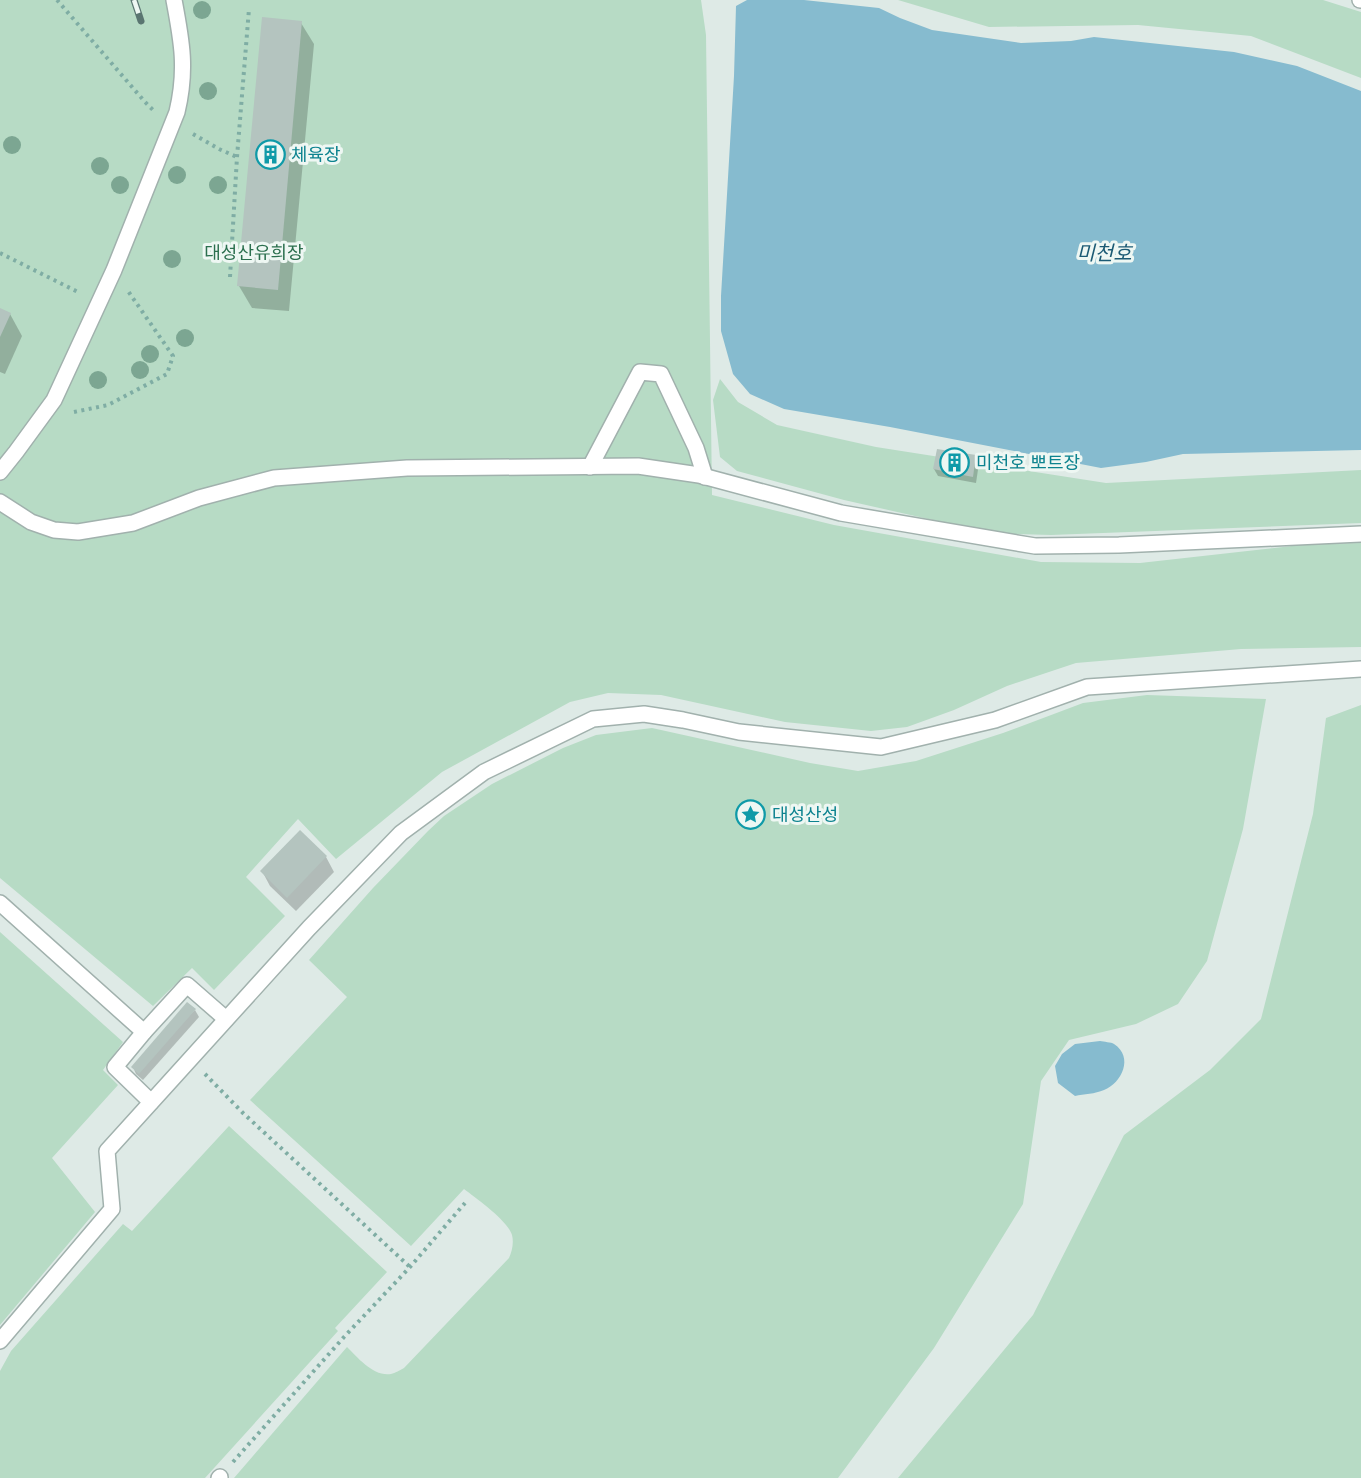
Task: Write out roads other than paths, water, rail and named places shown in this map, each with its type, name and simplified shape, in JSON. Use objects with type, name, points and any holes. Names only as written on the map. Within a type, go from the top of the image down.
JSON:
[{"type":"lane","points":[[0,472],[54,400],[100,303],[172,123],[182,91],[183,66],[174,0]]},
{"type":"lane","points":[[590,467],[640,372],[661,374],[696,448],[705,477]]},
{"type":"lane","points":[[0,502],[31,522],[54,530],[78,532],[133,523],[199,498],[274,478],[407,468],[638,466],[705,477],[841,513],[1035,546],[1119,546],[1361,534]]},
{"type":"lane","points":[[0,1341],[112,1209],[107,1151],[309,928],[400,833],[484,772],[593,719],[644,714],[739,732],[881,747],[995,720],[1087,687],[1361,669]]},
{"type":"lane","points":[[0,903],[144,1032]]},
{"type":"lane","points":[[151,1102],[114,1066],[144,1032],[187,985],[226,1019]]},
{"type":"water","name":"미천호","points":[[747,0],[804,0],[879,8],[932,30],[1021,43],[1071,41],[1094,37],[1234,52],[1297,66],[1361,91],[1361,450],[1183,454],[1101,468],[784,409],[750,394],[733,374],[721,331],[736,6]]},
{"type":"water","points":[[1100,1041],[1113,1043],[1120,1049],[1124,1062],[1120,1076],[1116,1082],[1104,1090],[1075,1096],[1058,1083],[1055,1066],[1062,1054],[1075,1044]]},
{"type":"railway","points":[[134,0],[141,21]]},
{"type":"place","name":"체육장","points":[[270,154]]},
{"type":"place","name":"미천호 뽀트장","points":[[955,462]]},
{"type":"place","name":"대성산성","points":[[751,814]]},
{"type":"park label","name":"대성산유희장","points":[[254,252]]}]
